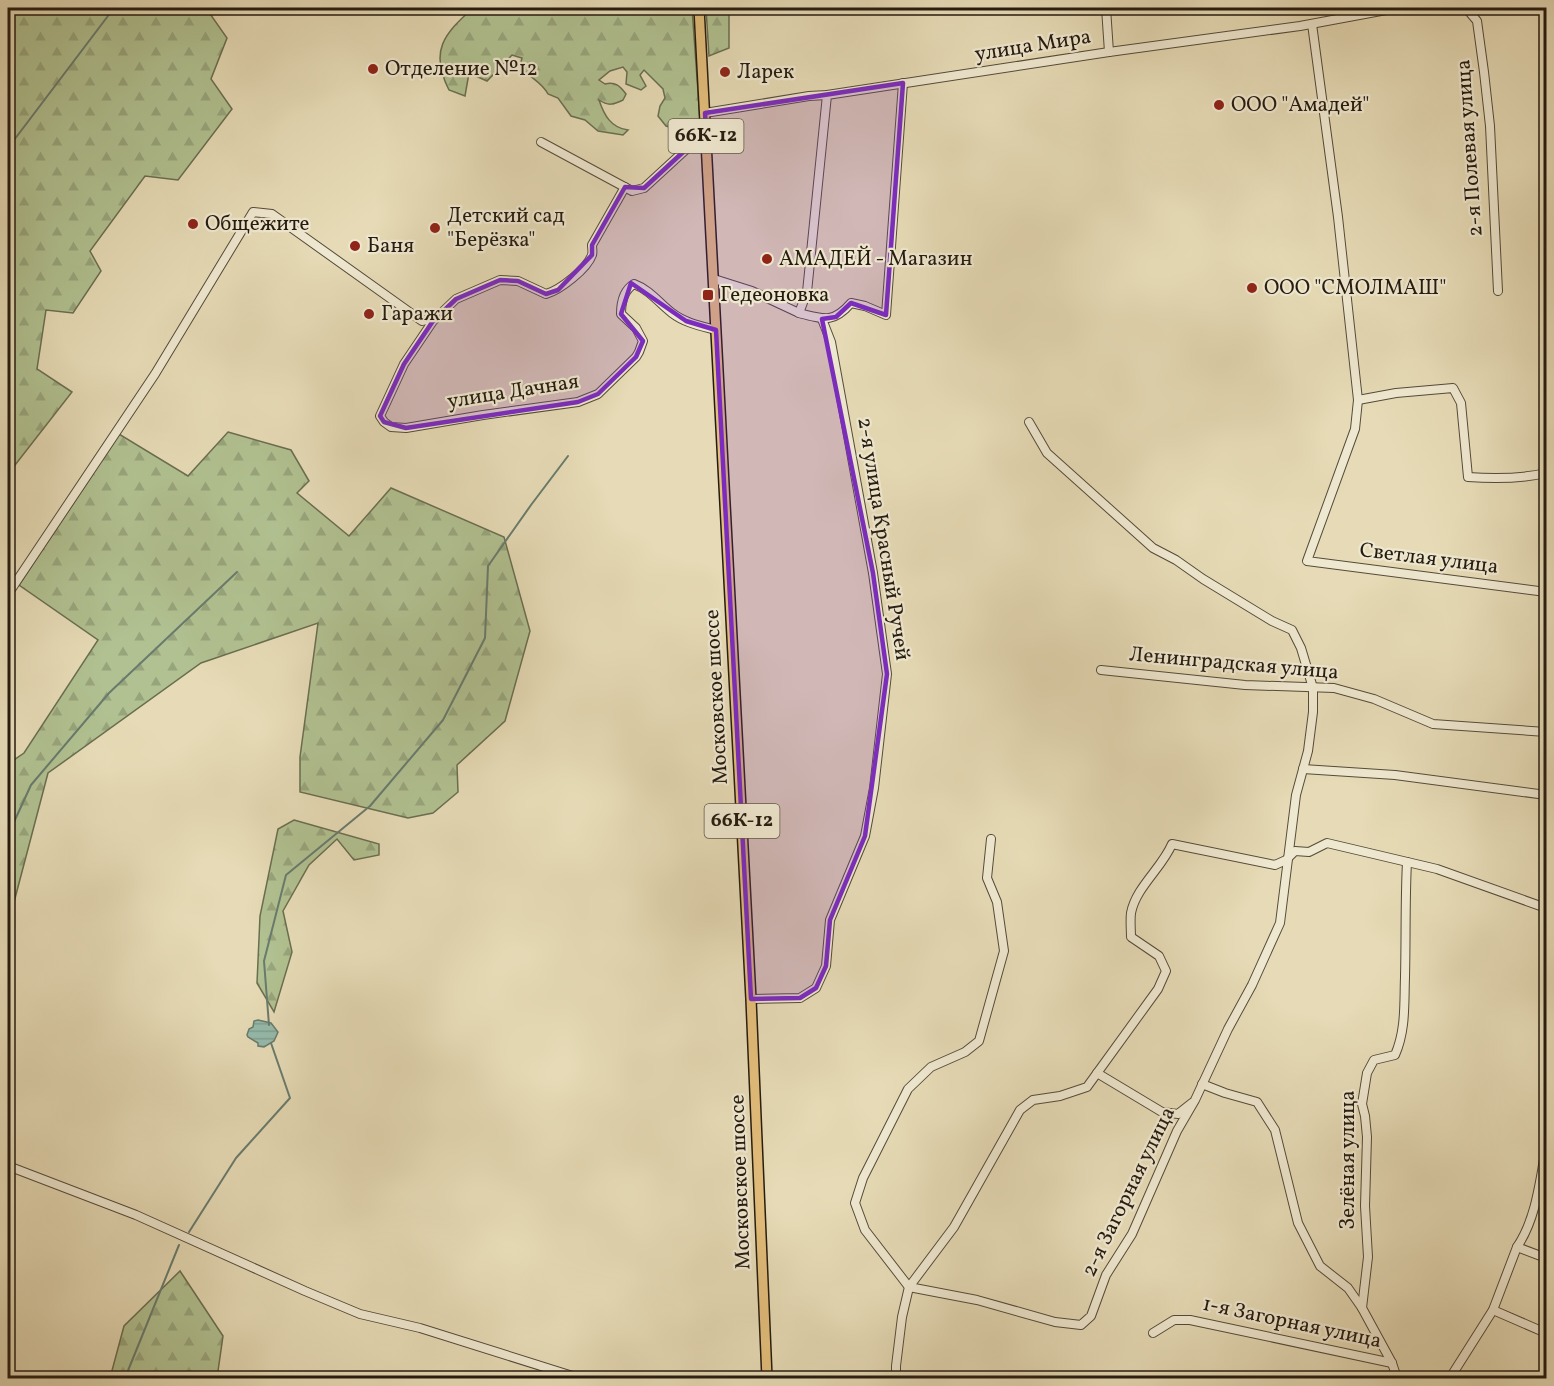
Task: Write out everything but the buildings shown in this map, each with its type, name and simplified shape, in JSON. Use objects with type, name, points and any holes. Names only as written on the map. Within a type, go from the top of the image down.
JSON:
[{"type":"main road","name":"66К-12","points":[[699,8],[706,131]]},
{"type":"main road","name":"Московское шоссе","points":[[706,131],[751,999],[767,1378]]},
{"type":"street","points":[[1106,8],[1109,52]]},
{"type":"street","points":[[1397,8],[1386,8],[1312,24],[1338,217],[1358,400],[1396,393],[1453,388],[1461,403],[1468,477],[1525,478],[1546,473]]},
{"type":"street","name":"2-я Полевая улица","points":[[1466,8],[1478,21],[1484,72],[1490,126],[1498,291]]},
{"type":"street","name":"улица Мира","points":[[705,113],[1312,24]]},
{"type":"street","points":[[714,279],[752,291],[799,313],[822,319],[836,317],[851,303],[886,315],[903,83]]},
{"type":"street","points":[[799,313],[807,292],[827,95]]},
{"type":"street","points":[[541,142],[632,191],[644,188],[706,131]]},
{"type":"street","points":[[8,594],[155,374],[253,212],[272,214],[422,321],[433,319],[456,299],[500,280],[518,281],[546,294],[558,290],[577,274],[592,255],[592,245],[625,187]]},
{"type":"street","name":"улица Дачная","points":[[444,310],[433,321],[404,364],[380,416],[391,427],[406,428],[493,413],[578,402],[598,394],[639,352],[643,341],[636,328],[621,314],[621,304],[629,288],[634,284],[646,289],[673,314],[686,321],[716,330]]},
{"type":"street","name":"2-я улица Красный Ручей","points":[[751,999],[800,998],[816,988],[826,966],[830,920],[865,836],[874,788],[887,674],[873,573],[831,342],[822,319]]},
{"type":"street","name":"Светлая улица","points":[[1358,400],[1355,429],[1307,561],[1546,592]]},
{"type":"street","name":"Ленинградская улица","points":[[1029,422],[1047,453],[1153,548],[1176,560],[1262,615],[1292,630],[1313,688]]},
{"type":"street","name":"Ленинградская улица","points":[[1101,670],[1245,685],[1334,688],[1374,699],[1433,724],[1546,732]]},
{"type":"street","name":"2-я Загорная улица","points":[[909,1287],[977,1300],[1055,1322],[1081,1325],[1091,1316],[1106,1275],[1132,1234],[1177,1131],[1195,1100],[1228,1029],[1252,985],[1280,923],[1286,860],[1296,795],[1311,731],[1313,688]]},
{"type":"street","points":[[1303,769],[1395,775],[1546,795]]},
{"type":"street","points":[[909,1287],[865,1230],[855,1203],[863,1178],[908,1089],[930,1067],[966,1052],[978,1041],[1004,951],[997,902],[987,878],[991,839]]},
{"type":"street","points":[[896,1378],[902,1317],[909,1287],[954,1227],[1020,1110],[1033,1100],[1060,1096],[1087,1087],[1158,989],[1166,971],[1159,956],[1131,937],[1131,913],[1137,897],[1166,857],[1172,844],[1275,866],[1295,851],[1309,852],[1327,843],[1437,869],[1546,908]]},
{"type":"street","name":"Зелёная улица","points":[[1362,1308],[1368,1257],[1365,1206],[1366,1137],[1362,1104],[1367,1073],[1374,1060],[1395,1054],[1405,1019],[1404,906],[1407,862]]},
{"type":"street","points":[[1097,1073],[1162,1112],[1178,1114],[1195,1100]]},
{"type":"street","points":[[1202,1084],[1257,1102],[1275,1130],[1298,1223],[1320,1266],[1348,1288],[1362,1308],[1392,1362],[1397,1378]]},
{"type":"street","points":[[1450,1378],[1493,1310],[1516,1247],[1543,1185],[1546,1148]]},
{"type":"street","points":[[8,1166],[136,1215],[360,1314],[420,1328],[579,1378]]},
{"type":"street","points":[[1516,1247],[1546,1258]]},
{"type":"street","points":[[1493,1310],[1546,1332]]},
{"type":"street","name":"1-я Загорная улица","points":[[1153,1334],[1174,1320],[1190,1320],[1392,1362]]},
{"type":"highlighted area","points":[[903,83],[886,315],[851,303],[836,317],[822,319],[873,573],[887,674],[865,836],[830,920],[826,966],[816,988],[800,998],[751,999],[716,330],[686,321],[631,283],[621,314],[643,341],[636,357],[598,394],[578,402],[406,428],[384,422],[380,416],[404,364],[433,321],[456,299],[500,280],[518,281],[546,294],[558,290],[592,255],[592,245],[625,187],[644,188],[706,131],[705,113]]},
{"type":"green space","points":[[8,8],[206,8],[227,38],[211,79],[232,109],[178,180],[145,176],[90,251],[101,271],[73,313],[46,310],[37,369],[72,392],[8,474]]},
{"type":"green space","points":[[473,8],[692,8],[700,120],[690,133],[666,126],[658,116],[665,98],[663,89],[644,70],[640,75],[646,86],[641,90],[626,84],[627,72],[623,67],[610,71],[599,80],[619,87],[626,94],[623,100],[611,104],[599,100],[609,120],[617,127],[628,130],[623,135],[598,131],[585,120],[571,116],[558,98],[548,94],[520,66],[522,58],[512,55],[487,81],[469,73],[465,96],[449,90],[440,64],[440,54],[447,35]]},
{"type":"green space","points":[[706,8],[729,8],[729,48],[709,56]]},
{"type":"green space","points":[[228,432],[291,450],[309,481],[297,493],[349,536],[391,488],[504,537],[530,631],[505,721],[457,765],[458,792],[433,813],[408,818],[300,792],[300,757],[318,623],[201,663],[48,773],[8,925],[8,764],[24,753],[98,640],[19,585],[119,434],[188,476]]},
{"type":"green space","points":[[294,820],[379,844],[379,855],[354,860],[337,839],[309,865],[283,911],[292,952],[274,1012],[257,983],[260,916],[278,829]]},
{"type":"green space","points":[[180,1271],[223,1336],[217,1378],[110,1378],[124,1326]]},
{"type":"shaded area","points":[[254,1021],[271,1023],[278,1032],[274,1041],[264,1047],[258,1046],[258,1043],[247,1035]]},
{"type":"waterway","points":[[8,148],[114,8]]},
{"type":"waterway","points":[[269,1025],[264,961],[286,875],[370,806],[443,720],[485,638],[488,566],[568,456]]},
{"type":"waterway","points":[[8,835],[31,785],[109,693],[237,572]]},
{"type":"waterway","points":[[189,1232],[236,1158],[290,1098],[271,1043]]},
{"type":"waterway","points":[[125,1378],[179,1245]]},
{"type":"place","name":"Отделение №12","points":[[373,69]]},
{"type":"place","name":"Ларек","points":[[725,72]]},
{"type":"place","name":"ООО \"Амадей\"","points":[[1219,105]]},
{"type":"place","name":"Общежите","points":[[193,224]]},
{"type":"place","name":"Детский сад \"Берёзка\"","points":[[435,228]]},
{"type":"place","name":"Баня","points":[[355,246]]},
{"type":"place","name":"АМАДЕЙ - Магазин","points":[[767,259]]},
{"type":"place","name":"ООО \"СМОЛМАШ\"","points":[[1252,288]]},
{"type":"place","name":"Гедеоновка","points":[[708,295]]},
{"type":"place","name":"Гаражи","points":[[369,314]]}]
